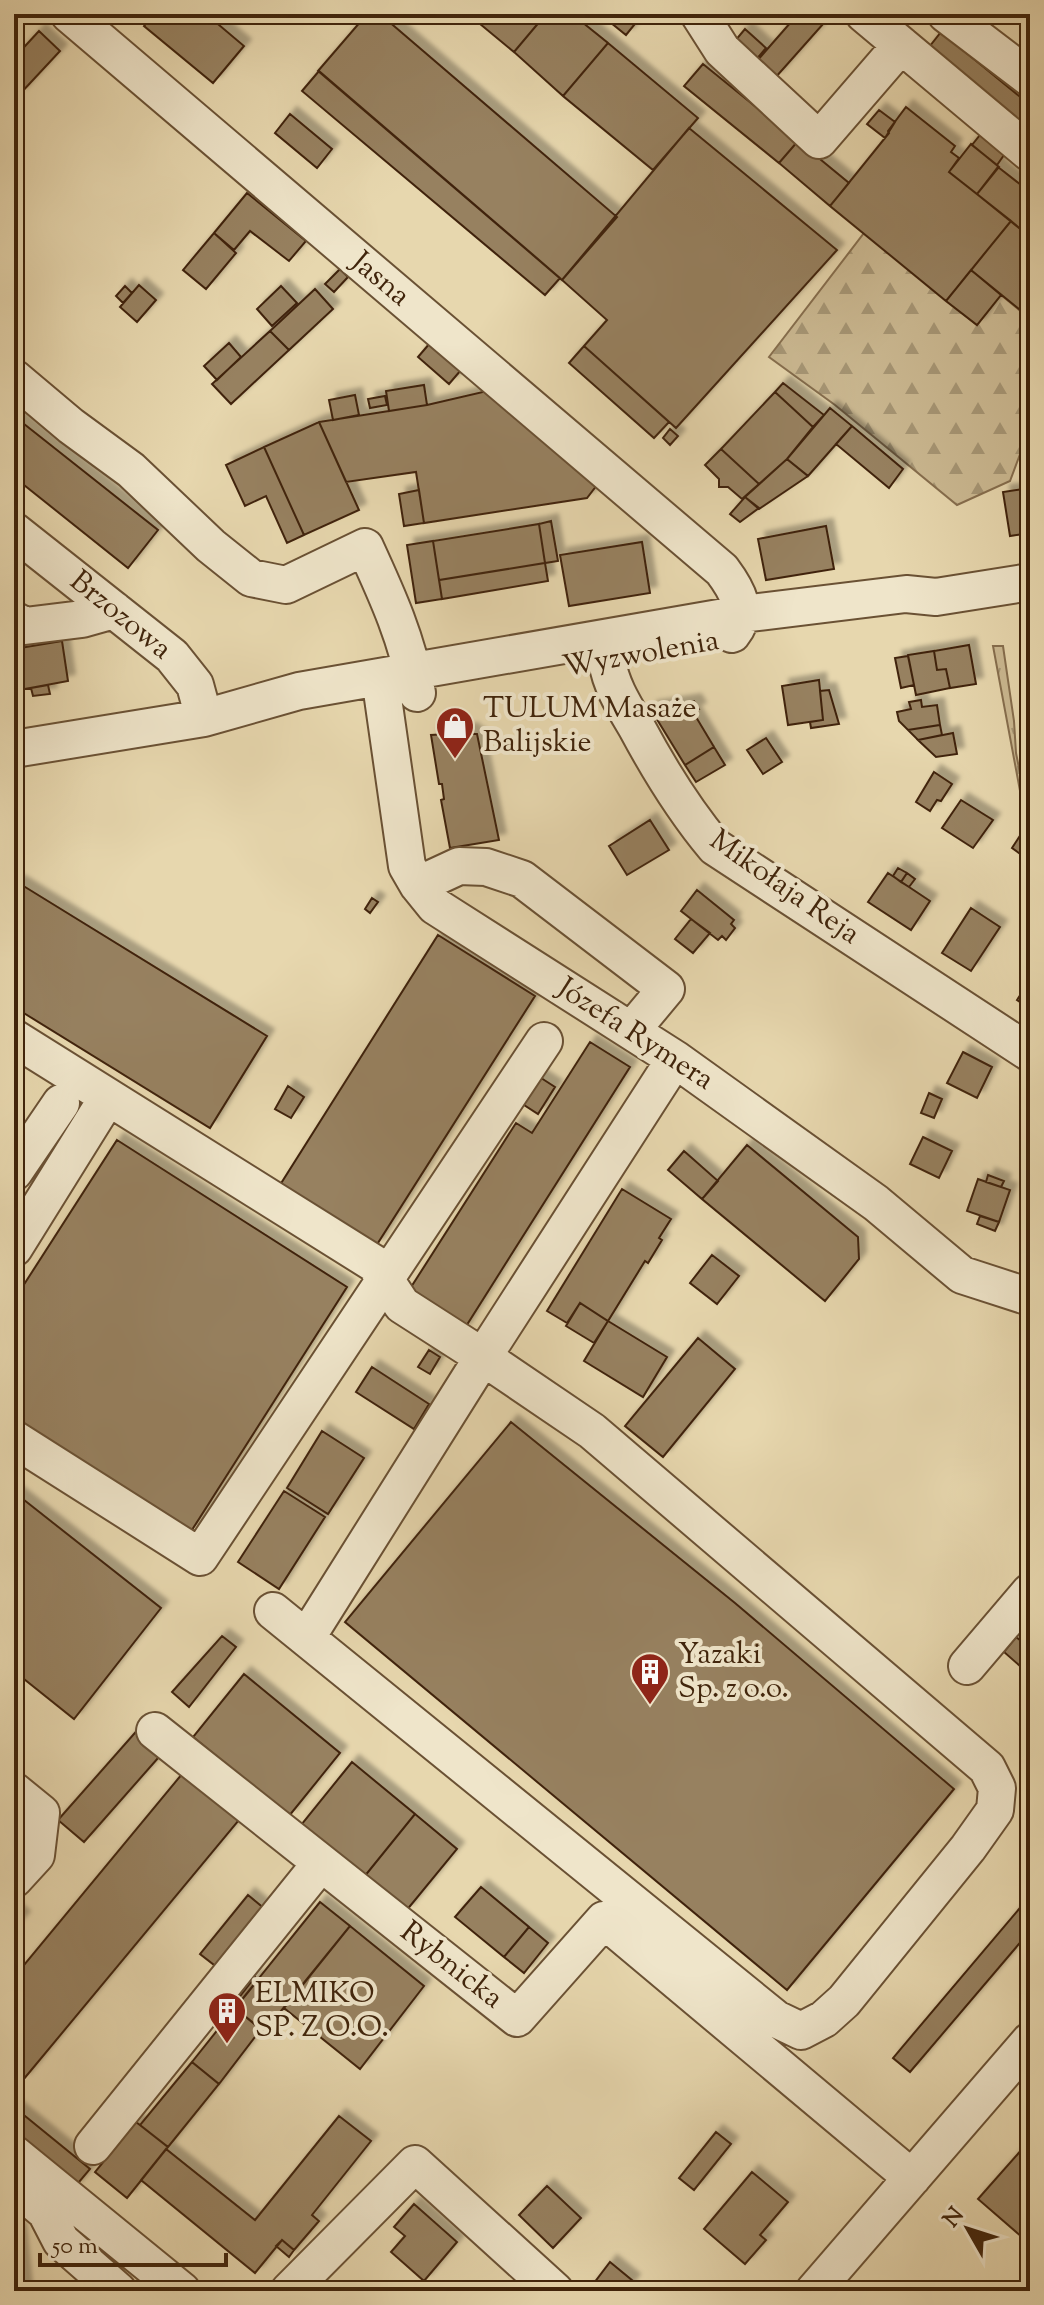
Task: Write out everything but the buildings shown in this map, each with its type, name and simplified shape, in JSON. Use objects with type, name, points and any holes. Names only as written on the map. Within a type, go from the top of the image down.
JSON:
[{"type":"street","name":"Jasna","points":[[69,14],[691,545],[727,624]]},
{"type":"street","points":[[699,14],[722,50],[819,140],[901,45]]},
{"type":"street","points":[[864,14],[1030,153]]},
{"type":"street","points":[[946,14],[1030,78]]},
{"type":"street","name":"Józefa Rymera","points":[[14,378],[71,426],[131,470],[211,546],[251,578],[286,585],[365,547],[395,612],[407,866],[435,906],[675,1059],[876,1203],[962,1275],[1030,1297]]},
{"type":"street","name":"Brzozowa","points":[[14,531],[172,656],[195,685],[204,718]]},
{"type":"street","name":"Wyzwolenia","points":[[14,749],[204,718],[226,727],[398,686],[727,624],[854,622],[911,609],[936,597],[1030,582]]},
{"type":"street","points":[[14,620],[25,626],[82,619],[114,610]]},
{"type":"street","name":"Wyzwolenia","points":[[398,686],[607,661],[727,624]]},
{"type":"street","name":"Mikołaja Reja","points":[[607,661],[610,680],[662,775],[715,847],[1030,1053]]},
{"type":"street","points":[[418,885],[459,866],[486,867],[522,879],[666,989],[631,1031]]},
{"type":"street","points":[[14,1038],[375,1264],[402,1305],[592,1431],[987,1768],[997,1788],[995,1810],[844,2001],[824,2019],[801,2031],[776,2019],[273,1611]]},
{"type":"street","points":[[14,1439],[200,1557],[544,1041]]},
{"type":"street","points":[[307,1637],[675,1059]]},
{"type":"street","points":[[14,1248],[108,1097]]},
{"type":"street","points":[[14,1172],[61,1103]]},
{"type":"street","points":[[967,1666],[1030,1592]]},
{"type":"street","name":"Rybnicka","points":[[155,1731],[517,2018],[604,1920],[912,2178]]},
{"type":"street","points":[[14,1791],[41,1813],[36,1855],[14,1879]]},
{"type":"street","points":[[93,2146],[321,1863]]},
{"type":"street","points":[[814,2291],[1030,2041]]},
{"type":"street","points":[[14,2154],[182,2291]]},
{"type":"street","points":[[289,2291],[415,2164],[555,2291]]},
{"type":"street","points":[[14,2185],[46,2212],[61,2241],[118,2291]]},
{"type":"green space","points":[[864,233],[977,325],[1001,295],[1030,319],[1030,450],[1022,449],[1010,481],[957,505],[835,405],[769,357]]},
{"type":"green space","points":[[993,646],[1003,646],[1016,753],[1030,808],[1030,825],[1026,823]]},
{"type":"place","name":"TULUM Masaże Balijskie","points":[[455,760]]},
{"type":"place","name":"Yazaki Sp. z o.o.","points":[[650,1706]]},
{"type":"place","name":"ELMIKO SP. Z O.O.","points":[[227,2045]]}]
